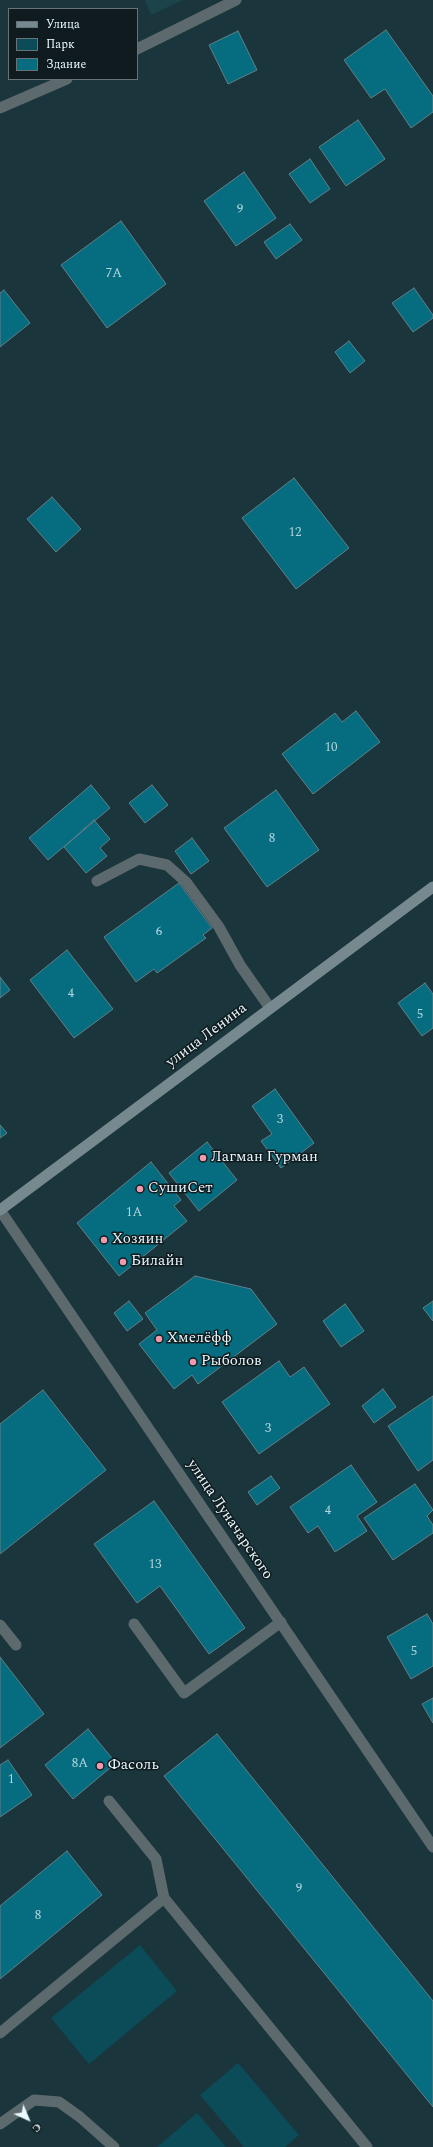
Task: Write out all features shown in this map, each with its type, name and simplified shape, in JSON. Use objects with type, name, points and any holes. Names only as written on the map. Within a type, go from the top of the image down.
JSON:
[{"type":"main road","name":"улица Ленина","points":[[0,1210],[433,887]]},
{"type":"street","points":[[138,49],[236,0]]},
{"type":"street","points":[[0,108],[65,80]]},
{"type":"street","points":[[97,881],[139,859],[167,865],[186,882],[219,927],[240,965],[270,1008]]},
{"type":"street","name":"улица Луначарского","points":[[0,1210],[433,1847]]},
{"type":"street","points":[[134,1624],[184,1693],[281,1622]]},
{"type":"street","points":[[0,1624],[16,1645]]},
{"type":"street","points":[[109,1801],[156,1859],[164,1898],[367,2147]]},
{"type":"street","points":[[0,2033],[164,1898]]},
{"type":"street","points":[[0,2124],[34,2100],[58,2102],[80,2116],[114,2147]]},
{"type":"shaded area","points":[[145,0],[183,0],[151,15]]},
{"type":"green space","points":[[140,1945],[177,1991],[89,2064],[51,2018]]},
{"type":"green space","points":[[238,2063],[299,2135],[285,2147],[244,2147],[200,2095]]},
{"type":"green space","points":[[197,2113],[226,2147],[157,2147]]},
{"type":"building","points":[[386,30],[433,96],[433,112],[411,128],[385,89],[371,98],[344,60]]},
{"type":"building","points":[[238,31],[257,70],[228,84],[209,45]]},
{"type":"building","points":[[358,120],[385,159],[346,186],[319,147]]},
{"type":"building","points":[[310,159],[330,189],[310,203],[289,174]]},
{"type":"building","points":[[244,172],[276,218],[236,246],[204,201]]},
{"type":"building","points":[[121,221],[166,284],[107,328],[61,265]]},
{"type":"building","points":[[290,224],[302,240],[276,259],[264,242]]},
{"type":"building","points":[[414,288],[433,315],[433,318],[413,332],[392,303]]},
{"type":"building","points":[[4,290],[30,323],[0,347],[0,293]]},
{"type":"building","points":[[349,341],[365,361],[350,373],[335,352]]},
{"type":"building","points":[[294,478],[349,548],[296,589],[242,518]]},
{"type":"building","points":[[52,497],[81,529],[56,552],[27,519]]},
{"type":"building","points":[[356,711],[380,742],[313,794],[282,754],[335,713],[342,722]]},
{"type":"building","points":[[91,785],[110,808],[48,860],[29,838]]},
{"type":"building","points":[[152,785],[168,805],[145,823],[129,803]]},
{"type":"building","points":[[276,790],[319,850],[267,887],[224,828]]},
{"type":"building","points":[[94,820],[110,839],[100,848],[107,856],[86,873],[64,847]]},
{"type":"building","points":[[192,838],[209,861],[191,874],[175,851]]},
{"type":"building","points":[[179,883],[212,928],[203,935],[206,938],[157,973],[154,969],[136,982],[104,937]]},
{"type":"building","points":[[67,950],[113,1009],[74,1038],[30,980]]},
{"type":"building","points":[[0,977],[10,990],[0,998]]},
{"type":"building","points":[[425,983],[433,994],[433,1028],[422,1036],[398,1003]]},
{"type":"building","points":[[275,1089],[314,1143],[281,1168],[261,1141],[272,1134],[252,1106]]},
{"type":"building","points":[[0,1125],[7,1133],[0,1138]]},
{"type":"building","points":[[207,1142],[237,1180],[199,1211],[169,1173]]},
{"type":"building","points":[[151,1162],[181,1200],[174,1206],[187,1221],[119,1276],[77,1223]]},
{"type":"building","points":[[195,1276],[251,1289],[277,1324],[198,1384],[192,1375],[174,1389],[139,1344],[157,1330],[145,1313]]},
{"type":"building","points":[[129,1301],[143,1319],[127,1331],[114,1313]]},
{"type":"building","points":[[433,1301],[433,1321],[423,1308]]},
{"type":"building","points":[[345,1304],[364,1331],[341,1347],[323,1321]]},
{"type":"building","points":[[279,1361],[290,1377],[304,1367],[330,1404],[259,1454],[222,1402]]},
{"type":"building","points":[[383,1389],[396,1407],[374,1423],[362,1406]]},
{"type":"building","points":[[43,1390],[106,1470],[0,1554],[0,1424]]},
{"type":"building","points":[[433,1396],[433,1460],[418,1471],[388,1426]]},
{"type":"building","points":[[351,1465],[377,1502],[357,1516],[367,1531],[335,1552],[318,1526],[308,1533],[290,1507]]},
{"type":"building","points":[[271,1476],[280,1488],[257,1505],[248,1492]]},
{"type":"building","points":[[415,1484],[433,1510],[427,1516],[433,1525],[433,1533],[393,1560],[364,1518]]},
{"type":"building","points":[[154,1501],[245,1628],[209,1654],[160,1586],[137,1603],[94,1544]]},
{"type":"building","points":[[427,1614],[433,1624],[433,1666],[411,1679],[387,1637]]},
{"type":"building","points":[[0,1657],[44,1714],[0,1748]]},
{"type":"building","points":[[433,1698],[433,1723],[422,1704]]},
{"type":"building","points":[[88,1729],[116,1763],[73,1799],[45,1765]]},
{"type":"building","points":[[217,1734],[433,2001],[433,2107],[164,1776]]},
{"type":"building","points":[[8,1760],[32,1795],[0,1817],[0,1765]]},
{"type":"building","points":[[67,1851],[102,1895],[0,1979],[0,1906]]},
{"type":"place","name":"Лагман Гурман","points":[[203,1158]]},
{"type":"place","name":"СушиСет","points":[[140,1189]]},
{"type":"place","name":"Хозяин","points":[[104,1240]]},
{"type":"place","name":"Билайн","points":[[123,1262]]},
{"type":"place","name":"Хмелёфф","points":[[159,1339]]},
{"type":"place","name":"Рыболов","points":[[193,1362]]},
{"type":"place","name":"Фасоль","points":[[100,1766]]}]
